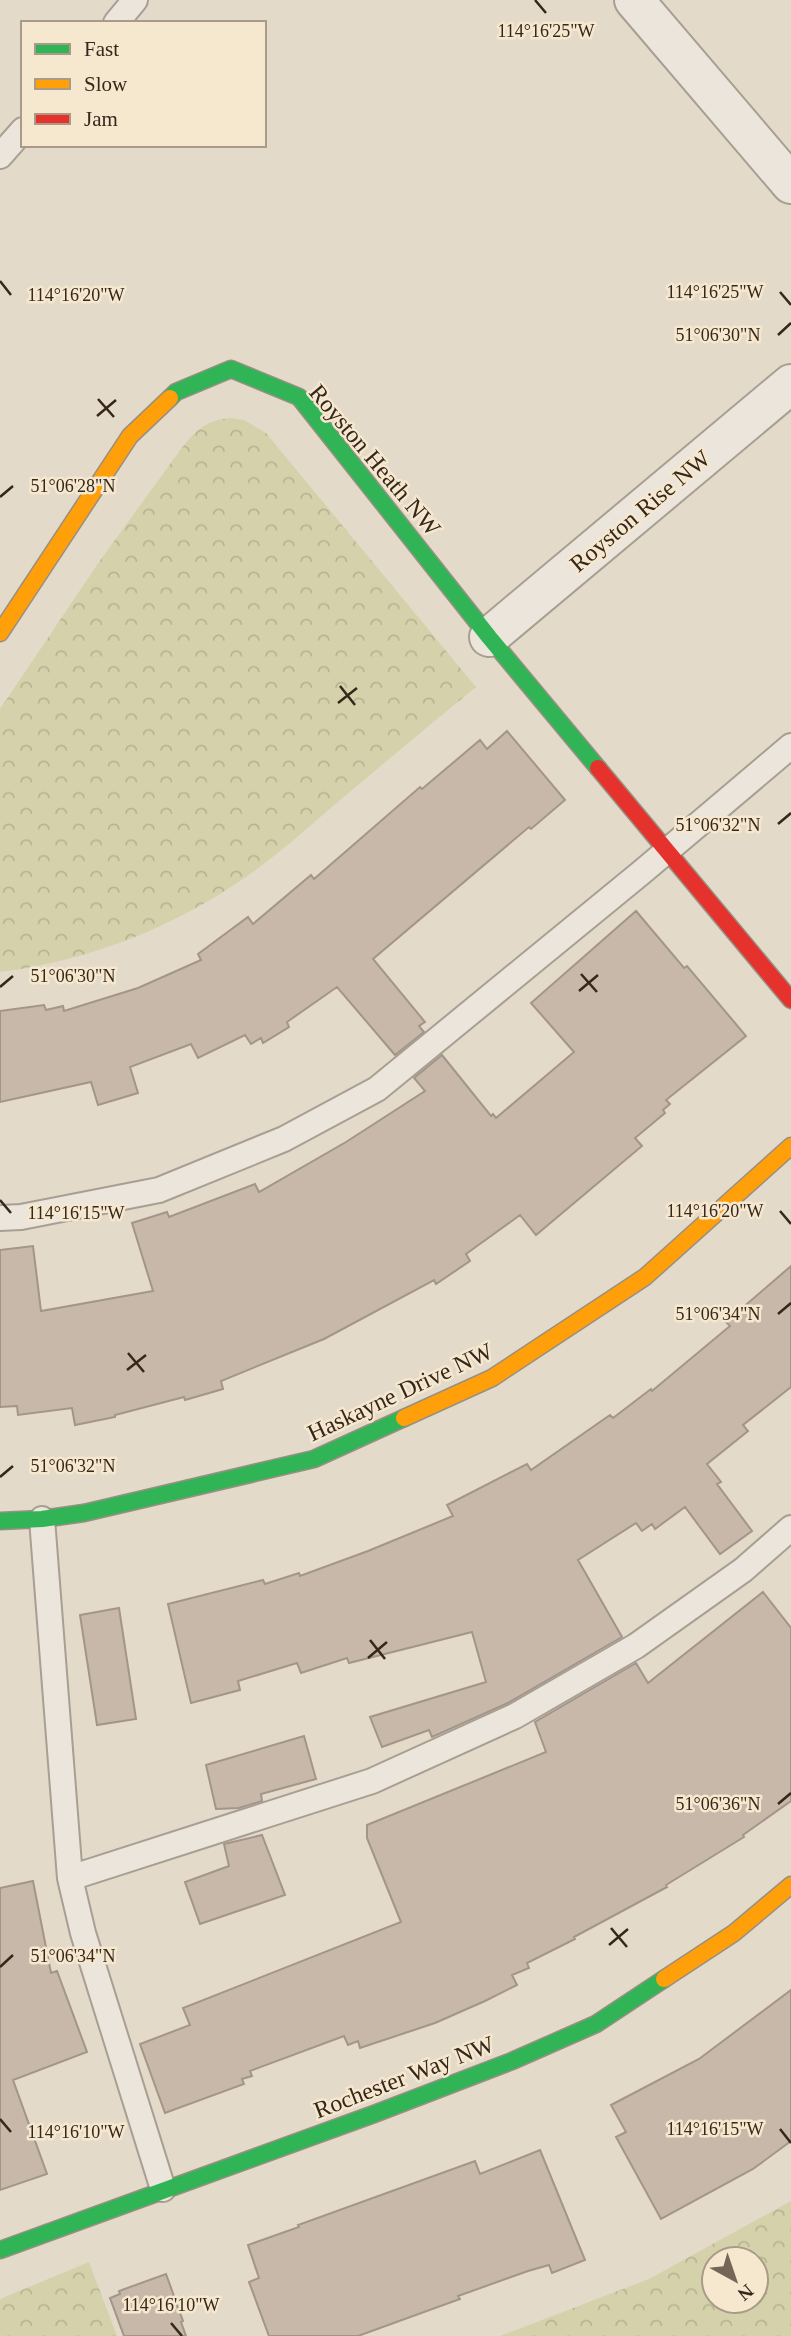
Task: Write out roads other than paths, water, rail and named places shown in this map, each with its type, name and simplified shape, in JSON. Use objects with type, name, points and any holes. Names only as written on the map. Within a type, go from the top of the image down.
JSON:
[{"type":"street","points":[[634,0],[791,184]]},
{"type":"street","name":"Royston Heath NW","points":[[0,633],[130,436],[176,392],[231,369],[299,397],[489,637],[791,1000]]},
{"type":"street","name":"Royston Rise NW","points":[[489,637],[791,384]]},
{"type":"street","name":"Haskayne Drive NW","points":[[0,1521],[84,1513],[314,1459],[492,1378],[645,1278],[791,1146]]},
{"type":"street","name":"Rochester Way NW","points":[[0,2250],[374,2114],[512,2061],[596,2024],[734,1933],[791,1885]]},
{"type":"lane","points":[[118,21],[135,0]]},
{"type":"lane","points":[[0,156],[21,132]]},
{"type":"lane","points":[[0,1218],[21,1217],[159,1189],[284,1139],[377,1089],[791,746]]},
{"type":"lane","points":[[42,1519],[70,1878],[83,1933],[163,2189]]},
{"type":"lane","points":[[70,1878],[372,1781],[514,1716],[636,1646],[743,1570],[791,1528]]}]
